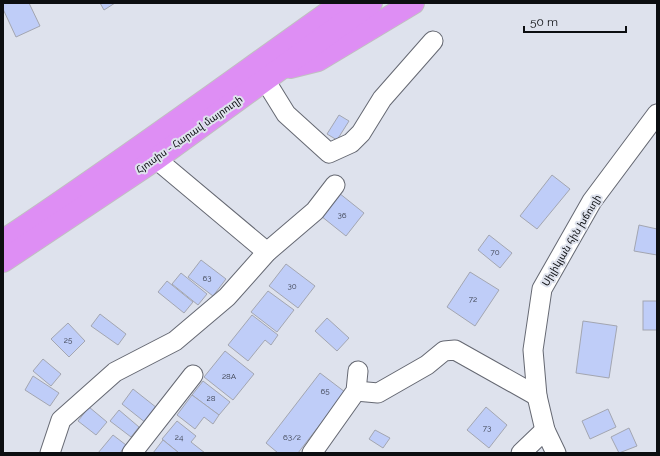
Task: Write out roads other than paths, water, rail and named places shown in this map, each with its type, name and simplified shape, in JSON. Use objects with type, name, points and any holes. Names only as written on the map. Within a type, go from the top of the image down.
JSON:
[{"type":"highway","points":[[312,24],[327,3]]},
{"type":"highway","name":"Հյուսիս - Հարավ մայրուղի","points":[[3,241],[95,179],[342,3]]},
{"type":"highway","name":"Հյուսիս - Հարավ մայրուղի","points":[[3,261],[156,159],[371,3]]},
{"type":"highway","points":[[272,75],[318,60],[413,3]]},
{"type":"street","points":[[272,75],[286,114],[328,153],[351,143],[361,133],[382,99],[433,41]]},
{"type":"street","name":"Սիլիկյան հին խճուղի","points":[[556,453],[545,430],[537,396],[533,350],[542,289],[592,202],[654,125]]},
{"type":"street","points":[[156,159],[267,252]]},
{"type":"street","points":[[50,453],[61,420],[115,372],[175,341],[227,297],[267,252],[316,211],[335,186]]},
{"type":"street","points":[[356,391],[378,393],[427,365],[444,351],[455,350],[537,396]]},
{"type":"street","points":[[312,453],[356,391],[358,371]]},
{"type":"street","points":[[132,453],[193,375]]},
{"type":"street","points":[[521,453],[545,430]]}]
